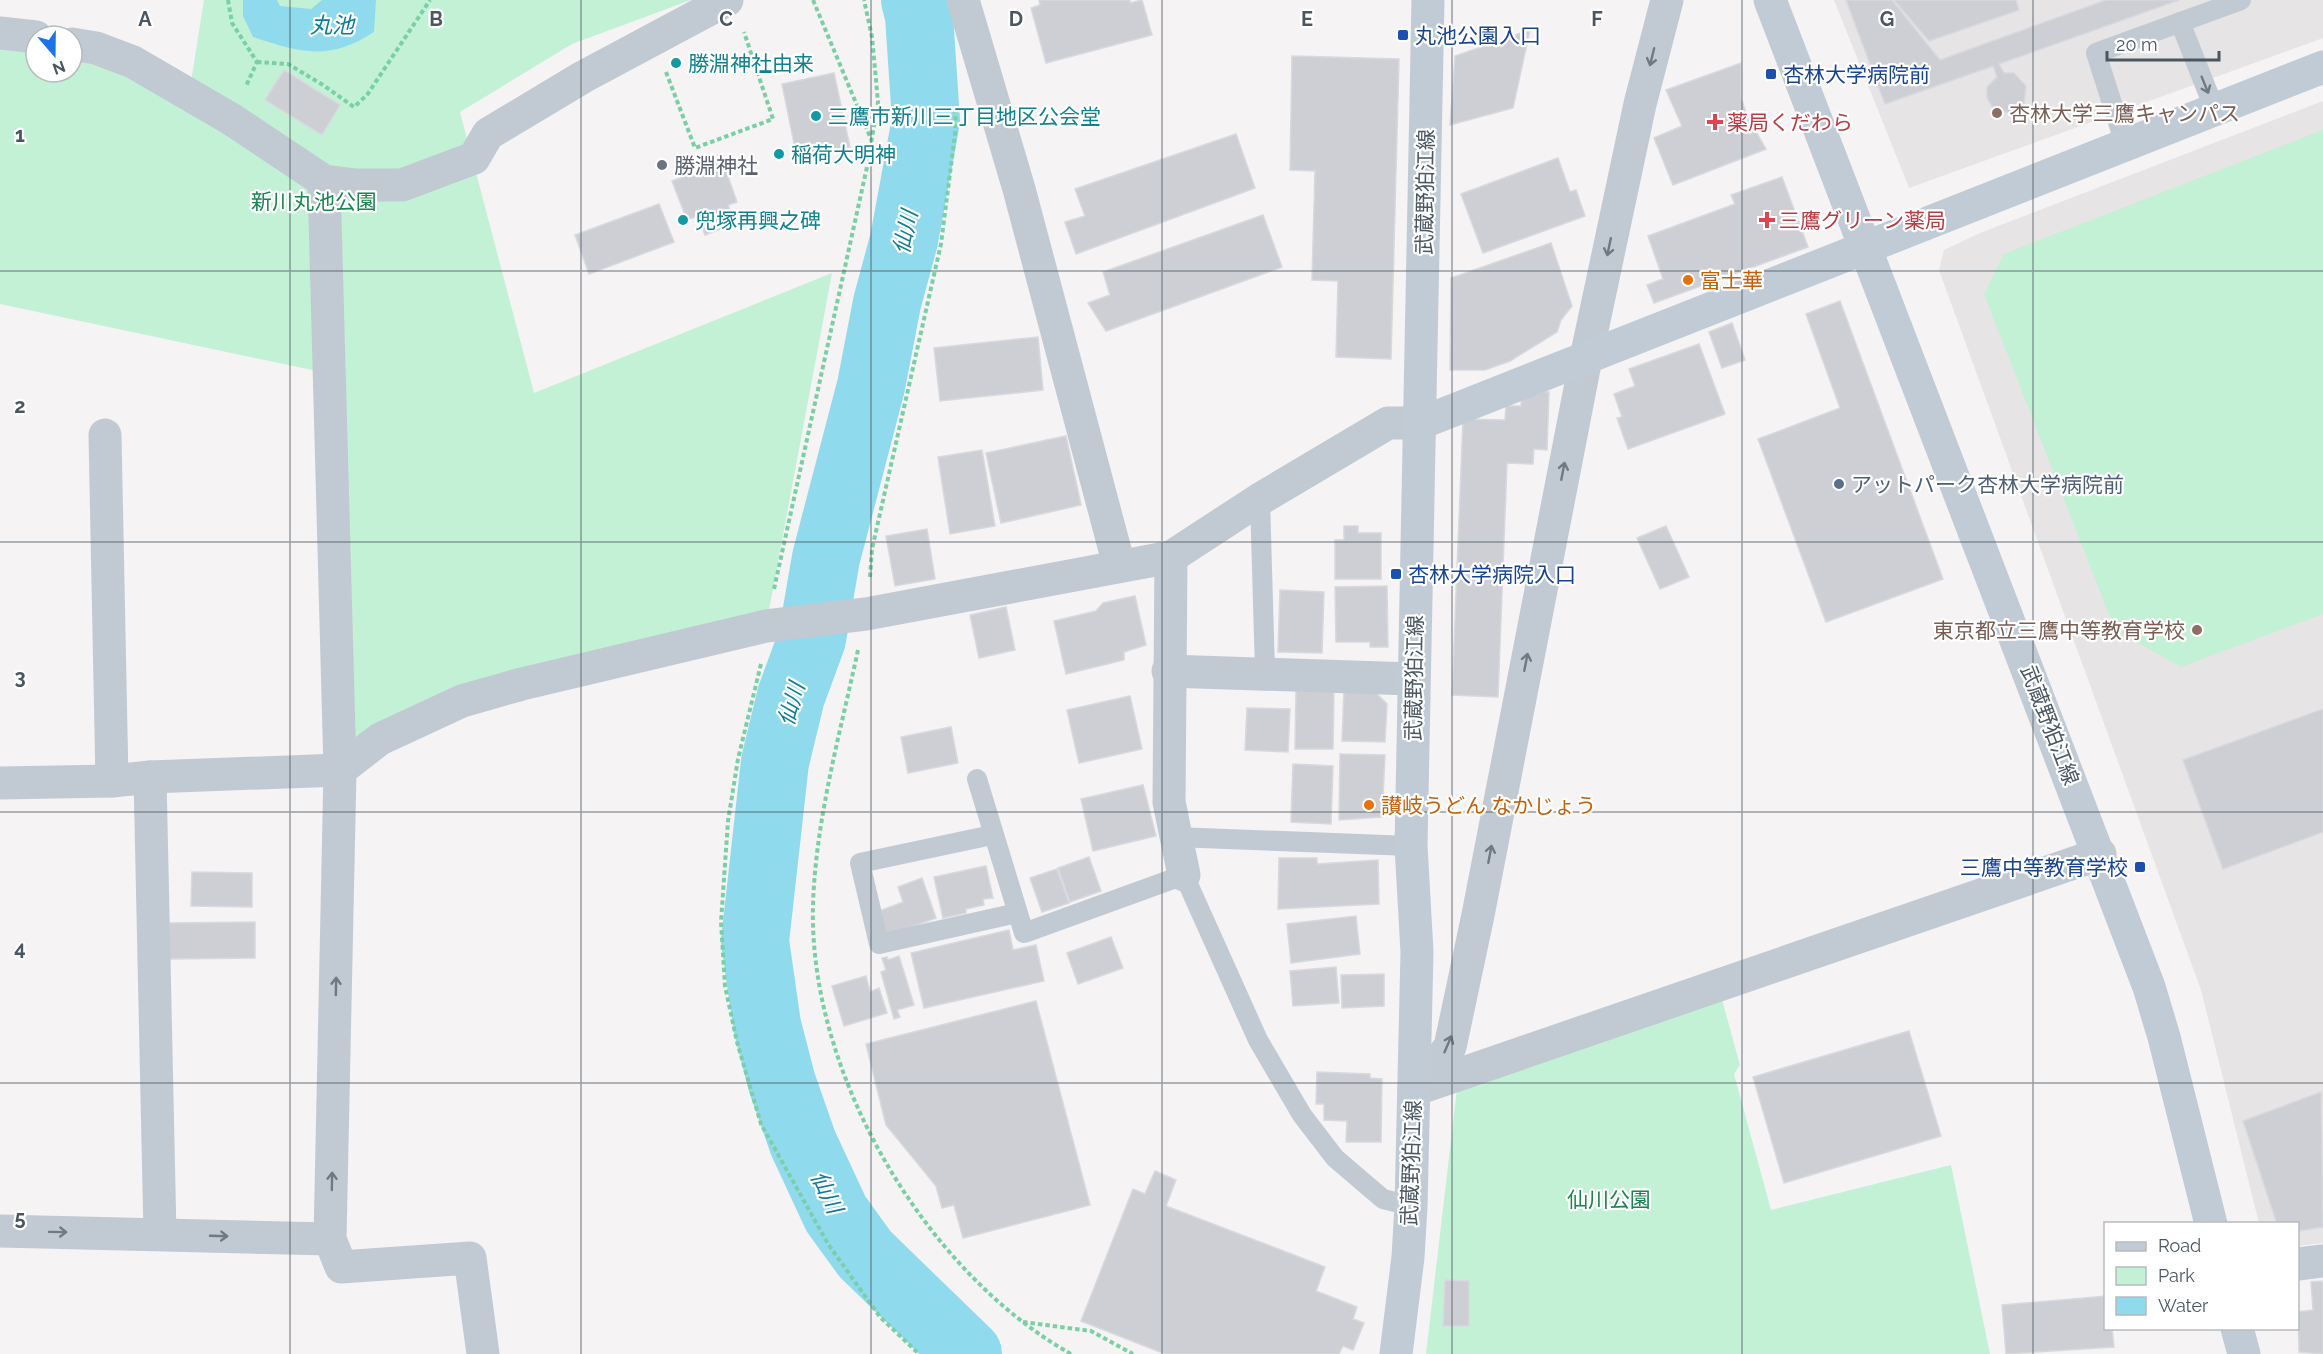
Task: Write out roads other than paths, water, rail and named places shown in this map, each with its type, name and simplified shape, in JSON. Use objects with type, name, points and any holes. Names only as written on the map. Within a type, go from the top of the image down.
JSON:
[{"type":"main road","name":"武蔵野狛江線","points":[[1396,1354],[1408,1257],[1414,1090],[1417,922],[1411,846],[1413,679],[1421,423],[1428,0]]},
{"type":"main road","name":"武蔵野狛江線","points":[[1770,0],[2100,854],[2149,987],[2164,1037],[2210,1222]]},
{"type":"main road","points":[[1421,423],[1867,248],[2214,108],[2323,67]]},
{"type":"main road","points":[[2237,1330],[2244,1354]]},
{"type":"street","points":[[963,0],[1012,165],[1119,565]]},
{"type":"street","points":[[1414,1090],[1450,1047],[1478,915],[1586,358],[1640,104],[1666,0]]},
{"type":"street","points":[[84,46],[96,48],[133,62],[231,119],[324,181],[356,185],[402,185],[474,158],[488,134],[584,77],[653,41],[734,11]]},
{"type":"street","points":[[0,33],[24,36]]},
{"type":"street","points":[[324,181],[340,770],[330,1239],[340,1267],[470,1258],[483,1354]]},
{"type":"street","points":[[0,783],[112,781],[150,777],[340,770],[380,739],[462,701],[766,627],[866,614],[1171,557],[1260,499],[1388,423],[1421,423]]},
{"type":"street","points":[[105,435],[112,781]]},
{"type":"street","points":[[1171,557],[1168,671],[1169,802],[1184,875]]},
{"type":"street","points":[[1168,671],[1265,672],[1413,679]]},
{"type":"street","points":[[150,777],[160,1234]]},
{"type":"street","points":[[1414,1090],[2100,854]]},
{"type":"street","points":[[0,1231],[330,1239]]},
{"type":"street","points":[[2299,1264],[2323,1261]]},
{"type":"lane","points":[[2125,144],[2096,53],[2241,0]]},
{"type":"lane","points":[[2180,22],[2214,108]]},
{"type":"lane","points":[[1260,499],[1265,672]]},
{"type":"lane","points":[[977,779],[992,835],[1024,933],[1184,875],[1258,1040],[1302,1115],[1335,1158],[1383,1199],[1411,1206]]},
{"type":"lane","points":[[992,835],[860,863],[879,945],[1017,913]]},
{"type":"lane","points":[[1175,837],[1411,846]]},
{"type":"water","name":"丸池","points":[[243,0],[277,0],[280,6],[311,9],[322,0],[376,0],[374,32],[358,41],[329,51],[286,47],[253,37],[243,16]]},
{"type":"waterway","name":"仙川","points":[[915,0],[919,16],[926,120],[904,240],[887,303],[871,386],[826,558],[812,639],[791,696],[775,762],[755,941],[767,1025],[782,1083],[803,1143],[836,1214],[865,1254],[968,1354]]},
{"type":"place","name":"丸池公園入口","points":[[1403,35]]},
{"type":"place","name":"勝淵神社由来","points":[[676,63]]},
{"type":"place","name":"杏林大学病院前","points":[[1771,74]]},
{"type":"place","name":"杏林大学三鷹キャンパス","points":[[1997,113]]},
{"type":"place","name":"三鷹市新川三丁目地区公会堂","points":[[816,116]]},
{"type":"place","name":"薬局くだわら","points":[[1715,122]]},
{"type":"place","name":"稲荷大明神","points":[[779,154]]},
{"type":"place","name":"勝淵神社","points":[[662,165]]},
{"type":"place","name":"兜塚再興之碑","points":[[683,220]]},
{"type":"place","name":"三鷹グリーン薬局","points":[[1767,220]]},
{"type":"place","name":"富士華","points":[[1688,280]]},
{"type":"place","name":"アットパーク杏林大学病院前","points":[[1839,484]]},
{"type":"place","name":"杏林大学病院入口","points":[[1396,574]]},
{"type":"place","name":"東京都立三鷹中等教育学校","points":[[2197,630]]},
{"type":"place","name":"讃岐うどん なかじょう","points":[[1369,805]]},
{"type":"place","name":"三鷹中等教育学校","points":[[2140,867]]},
{"type":"park label","name":"新川丸池公園","points":[[314,201]]},
{"type":"park label","name":"仙川公園","points":[[1609,1199]]}]
